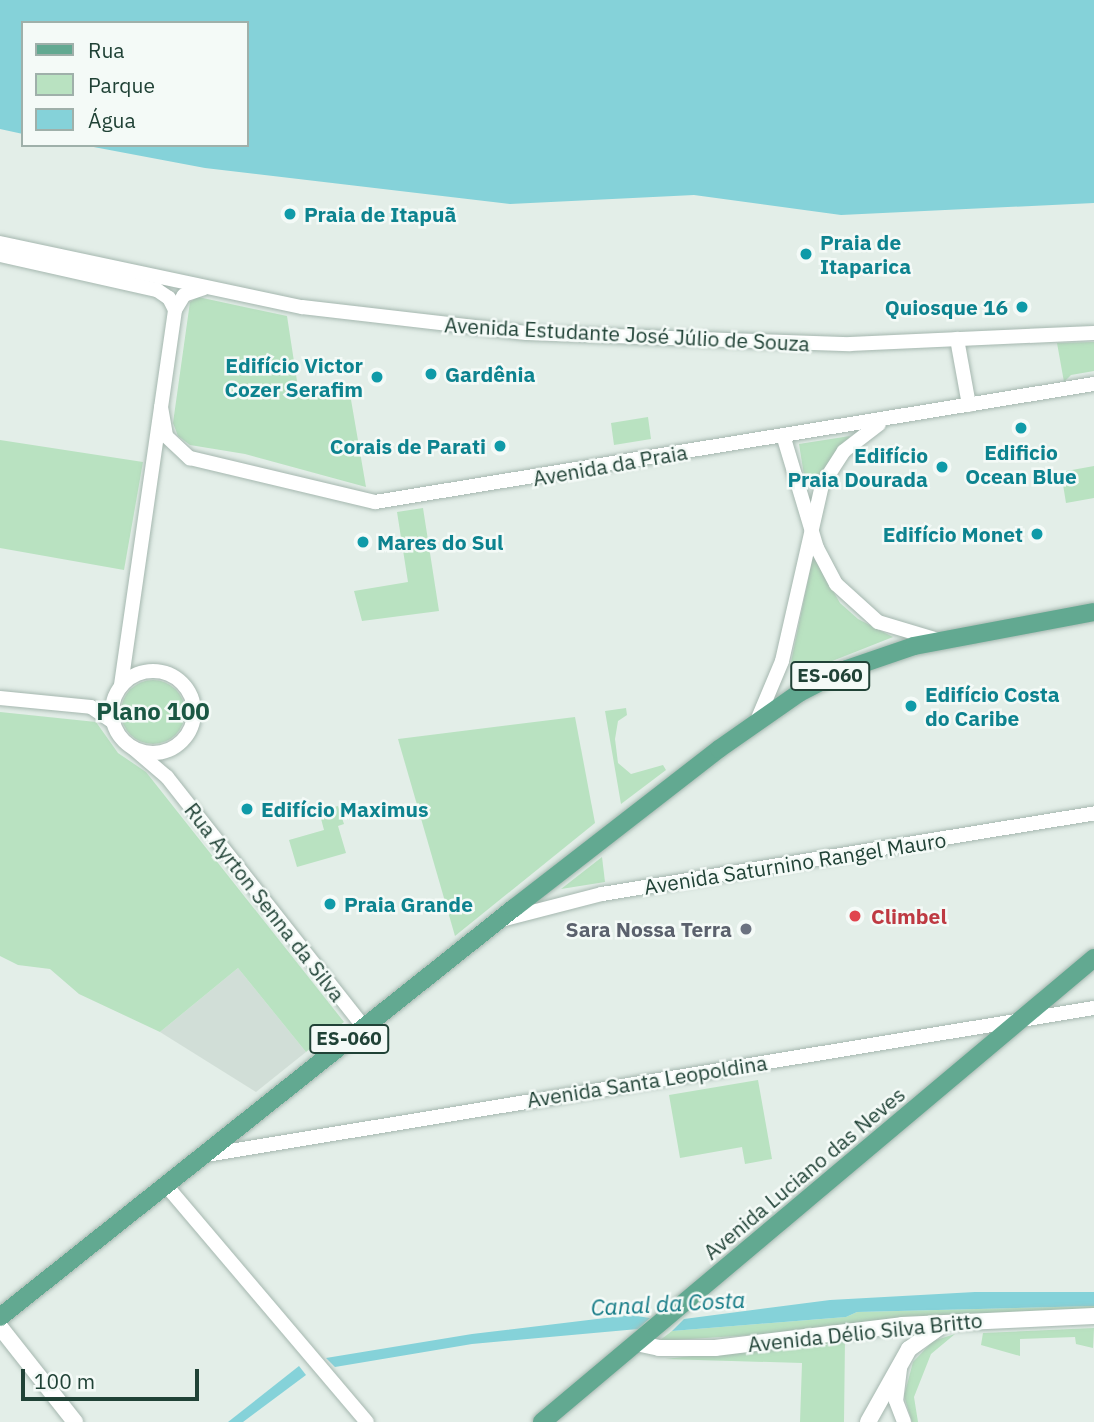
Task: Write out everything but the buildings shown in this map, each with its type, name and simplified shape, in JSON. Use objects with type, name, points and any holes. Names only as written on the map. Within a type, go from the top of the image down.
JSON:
[{"type":"main road","name":"ES-060","points":[[0,1317],[201,1155],[756,723],[844,670],[936,640],[1094,612]]},
{"type":"main road","name":"Avenida Luciano das Neves","points":[[545,1421],[1094,958]]},
{"type":"main road","name":"Avenida Délio Silva Britto","points":[[642,1339],[660,1349],[715,1348],[949,1321],[1094,1316]]},
{"type":"main road","points":[[868,1422],[903,1360],[919,1339],[949,1321]]},
{"type":"main road","points":[[0,1326],[75,1422]]},
{"type":"street","name":"Avenida Estudante José Júlio de Souza","points":[[0,243],[344,314],[527,333],[740,343],[957,339],[1094,333]]},
{"type":"street","points":[[0,255],[157,290],[169,298],[175,310]]},
{"type":"street","points":[[113,722],[129,642],[175,310],[189,292],[209,288]]},
{"type":"street","points":[[957,339],[970,400]]},
{"type":"street","name":"Avenida da Praia","points":[[190,458],[375,502],[889,418],[970,400],[1094,384]]},
{"type":"street","points":[[161,407],[166,436],[190,458]]},
{"type":"street","points":[[756,723],[782,662],[811,522],[823,482],[849,446],[889,418]]},
{"type":"street","points":[[783,435],[828,572],[854,605],[891,629],[936,640]]},
{"type":"street","points":[[152,472],[167,458],[190,458]]},
{"type":"street","points":[[799,483],[811,489],[823,482]]},
{"type":"street","points":[[129,642],[133,659],[149,670],[180,680],[193,701],[192,727],[170,750],[163,764],[167,777]]},
{"type":"street","points":[[91,707],[149,670]]},
{"type":"street","points":[[0,698],[91,707],[113,722],[132,748],[151,753],[170,750]]},
{"type":"street","name":"Rua Ayrton Senna da Silva","points":[[132,748],[167,777],[364,1027]]},
{"type":"street","name":"Avenida Saturnino Rangel Mauro","points":[[498,922],[603,894],[1094,813]]},
{"type":"street","name":"Avenida Santa Leopoldina","points":[[201,1155],[1094,1008]]},
{"type":"street","points":[[165,1184],[367,1422]]},
{"type":"street","points":[[903,1360],[896,1401],[904,1422]]},
{"type":"shaded area","points":[[238,968],[306,1052],[256,1092],[160,1032]]},
{"type":"green space","points":[[198,297],[287,316],[299,394],[349,388],[366,487],[245,454],[190,445],[178,436],[173,423],[190,302]]},
{"type":"green space","points":[[1094,342],[1094,371],[1071,375],[1064,382],[1057,343]]},
{"type":"green space","points":[[648,417],[651,439],[614,445],[611,423]]},
{"type":"green space","points":[[850,436],[818,481],[805,481],[799,444]]},
{"type":"green space","points":[[0,440],[143,462],[124,570],[0,548]]},
{"type":"green space","points":[[1094,466],[1094,498],[1066,503],[1061,472]]},
{"type":"green space","points":[[423,508],[439,611],[362,621],[354,591],[408,582],[397,512]]},
{"type":"green space","points":[[813,556],[840,603],[858,619],[893,637],[802,673],[791,662]]},
{"type":"green space","points":[[153,680],[171,686],[179,694],[185,712],[179,730],[171,738],[153,744],[135,738],[127,730],[121,712],[127,694],[135,686]]},
{"type":"green space","points":[[626,708],[627,715],[618,721],[615,739],[618,763],[631,774],[663,765],[666,770],[621,804],[605,711]]},
{"type":"green space","points":[[0,712],[96,722],[118,753],[146,772],[344,1022],[306,1052],[238,968],[160,1032],[79,994],[50,969],[18,965],[0,956]]},
{"type":"green space","points":[[575,717],[595,823],[455,936],[398,739]]},
{"type":"green space","points":[[338,806],[344,824],[338,826],[346,853],[297,867],[289,840],[324,830],[319,811]]},
{"type":"green space","points":[[602,857],[605,882],[561,889]]},
{"type":"green space","points":[[758,1080],[772,1159],[745,1164],[742,1147],[680,1158],[669,1095]]},
{"type":"green space","points":[[1094,1306],[1094,1313],[659,1341],[672,1331],[846,1317],[857,1312]]},
{"type":"green space","points":[[1094,1328],[1093,1348],[1076,1344],[1075,1337],[1020,1339],[1020,1356],[981,1345],[983,1333]]},
{"type":"green space","points":[[955,1334],[931,1354],[914,1397],[918,1422],[912,1422],[904,1396],[913,1362],[933,1341]]},
{"type":"green space","points":[[845,1339],[844,1422],[800,1422],[802,1363],[665,1359]]},
{"type":"water","points":[[0,0],[1094,0],[1094,203],[841,215],[694,195],[510,204],[205,168],[94,147],[248,147],[248,21],[21,21],[21,134],[0,129]]},
{"type":"water","points":[[975,1292],[1094,1292],[1094,1306],[857,1312],[846,1317],[672,1331],[684,1319],[830,1300]]},
{"type":"water","points":[[630,1315],[650,1318],[638,1329],[472,1344],[335,1367],[326,1358],[472,1334]]},
{"type":"water","points":[[299,1366],[306,1375],[243,1422],[228,1422]]},
{"type":"place","name":"Praia de Itapuã","points":[[290,214]]},
{"type":"place","name":"Praia de Itaparica","points":[[806,254]]},
{"type":"place","name":"Quiosque 16","points":[[1022,307]]},
{"type":"place","name":"Gardênia","points":[[431,374]]},
{"type":"place","name":"Edifício Victor Cozer Serafim","points":[[377,377]]},
{"type":"place","name":"Edificio Ocean Blue","points":[[1021,428]]},
{"type":"place","name":"Corais de Parati","points":[[500,446]]},
{"type":"place","name":"Edifício Praia Dourada","points":[[942,467]]},
{"type":"place","name":"Edifício Monet","points":[[1037,534]]},
{"type":"place","name":"Mares do Sul","points":[[363,542]]},
{"type":"place","name":"Edifício Costa do Caribe","points":[[911,706]]},
{"type":"place","name":"Edifício Maximus","points":[[247,809]]},
{"type":"place","name":"Praia Grande","points":[[330,904]]},
{"type":"place","name":"Climbel","points":[[855,916]]},
{"type":"place","name":"Sara Nossa Terra","points":[[746,929]]},
{"type":"district","name":"Plano 100","points":[[153,712]]},
{"type":"water label","name":"Canal da Costa","points":[[668,1303]]}]
